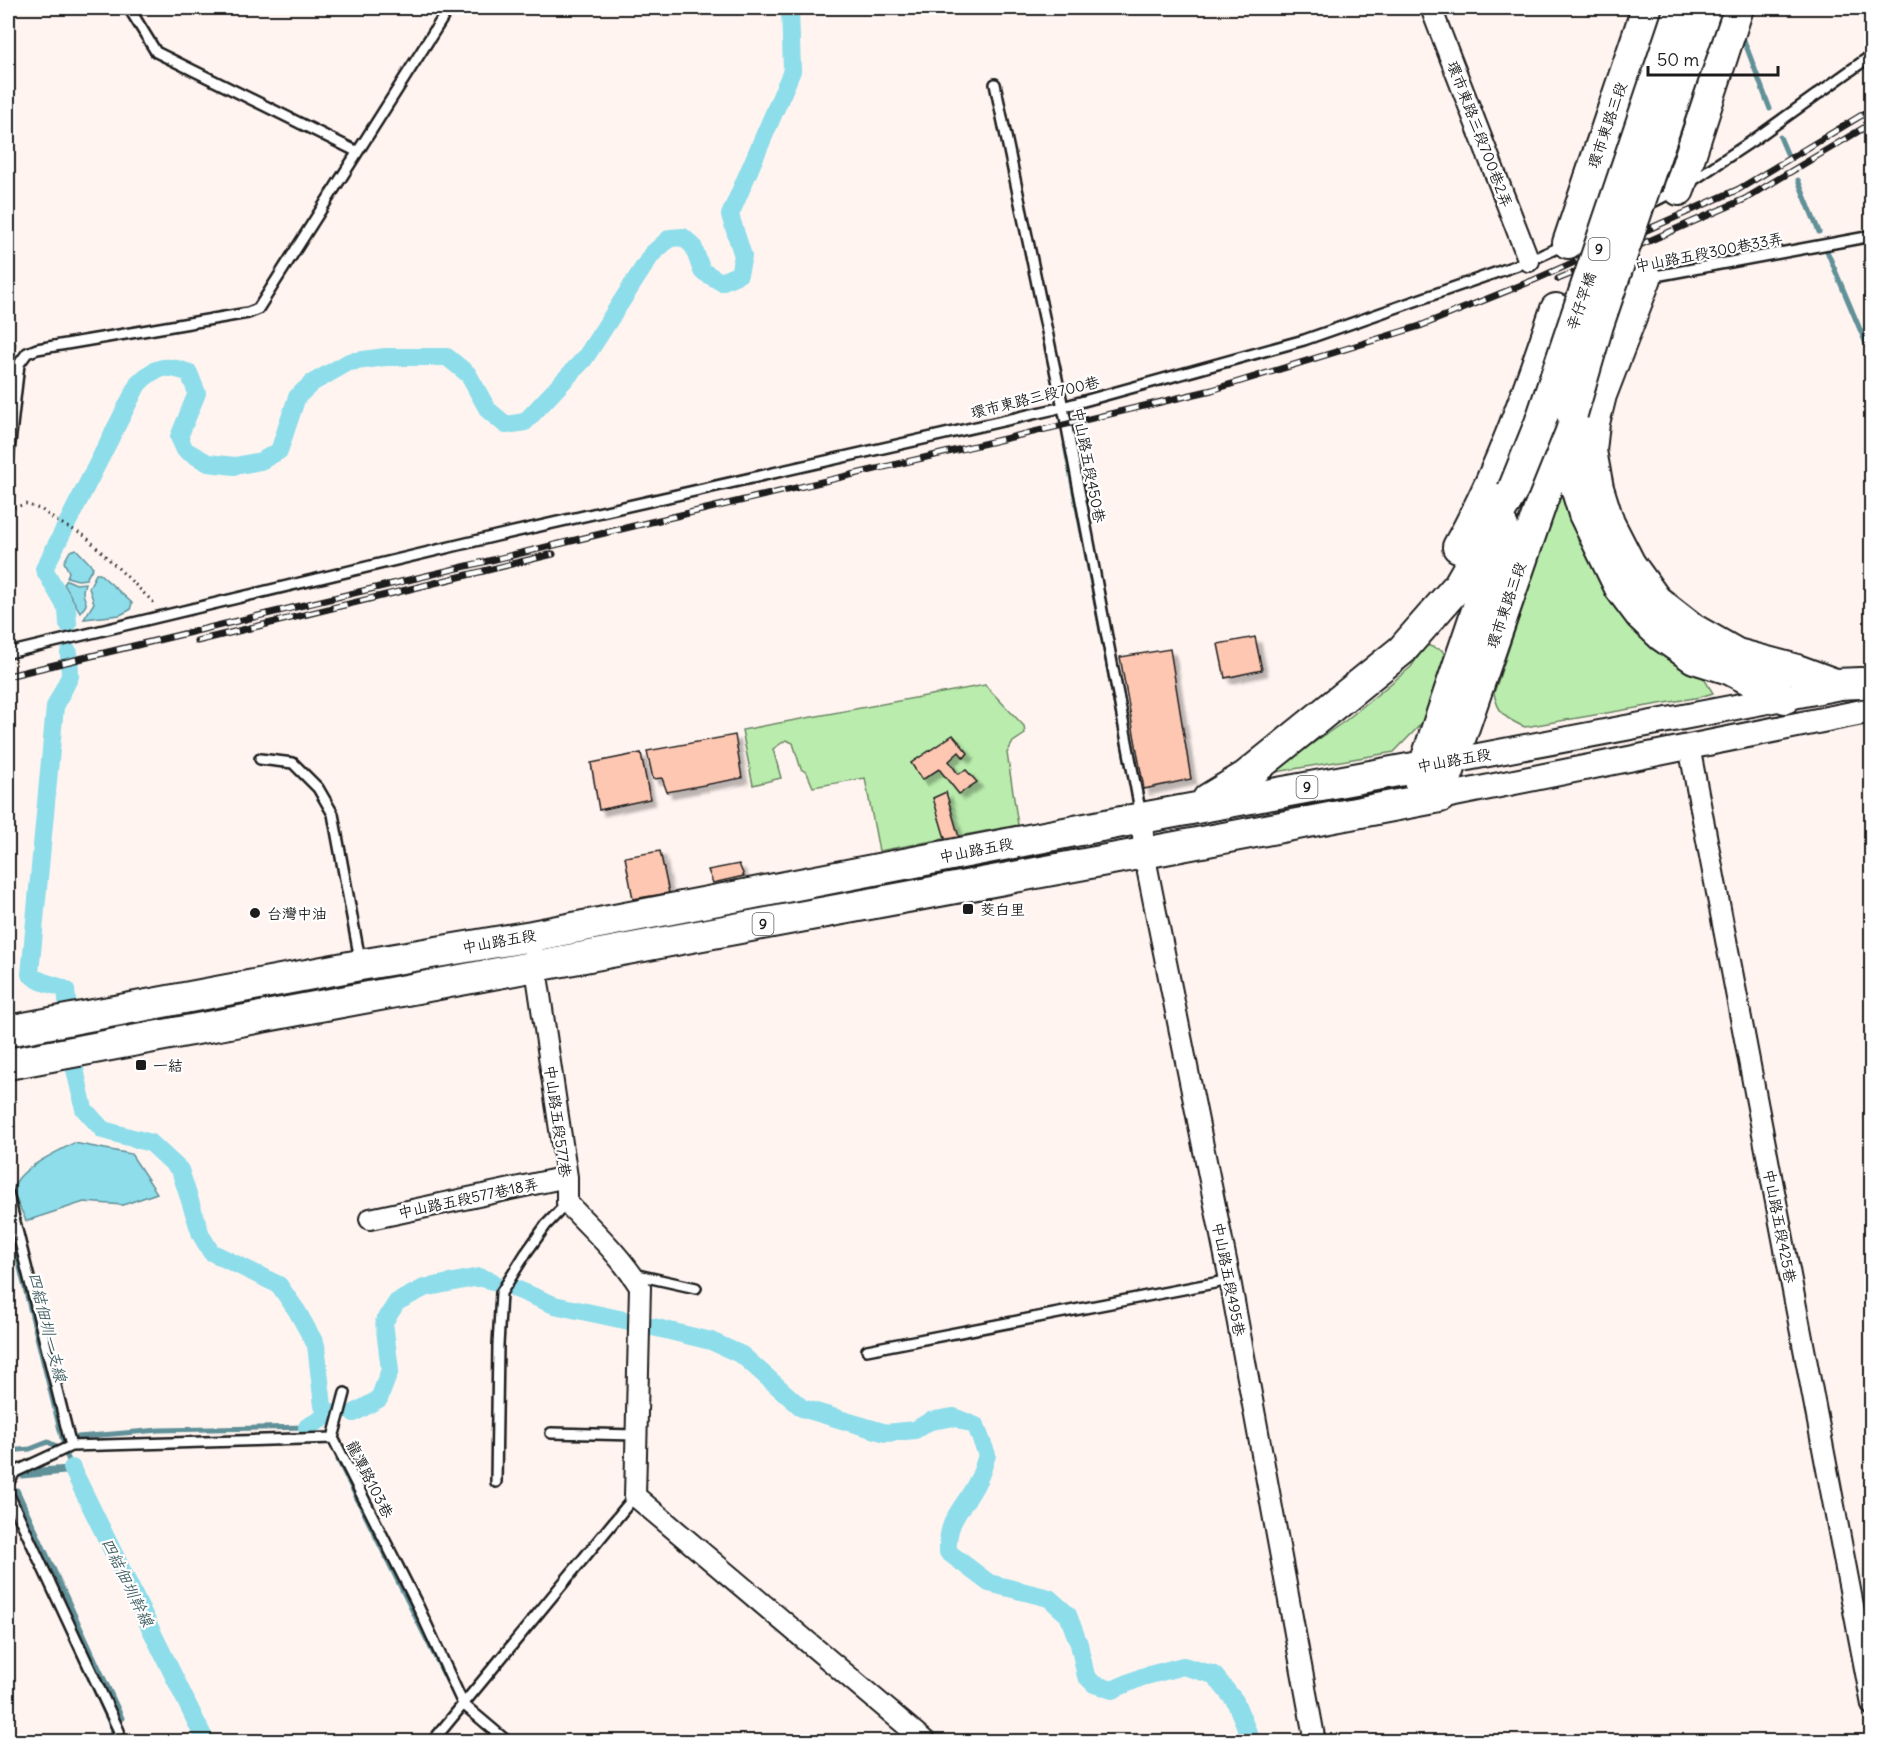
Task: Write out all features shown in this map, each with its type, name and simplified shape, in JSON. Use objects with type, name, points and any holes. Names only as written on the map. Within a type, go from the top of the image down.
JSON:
[{"type":"main road","name":"環市東路三段","points":[[1573,240],[1647,8]]},
{"type":"main road","name":"辛仔罕橋","points":[[1513,490],[1540,423],[1680,8]]},
{"type":"main road","name":"辛仔罕橋","points":[[1572,414],[1598,326],[1706,8]]},
{"type":"main road","points":[[1679,190],[1738,8]]},
{"type":"main road","points":[[1635,282],[1601,395],[1594,423],[1591,451],[1598,488],[1609,523],[1630,564],[1656,600],[1693,629],[1737,654],[1868,692]]},
{"type":"main road","points":[[1354,689],[1425,604],[1468,530],[1506,445],[1556,309]]},
{"type":"main road","name":"環市東路三段","points":[[1426,799],[1572,414]]},
{"type":"main road","points":[[1572,414],[1575,484],[1584,514],[1620,588],[1641,616],[1662,636],[1694,658],[1729,669],[1785,698]]},
{"type":"main road","name":"環市東路三段","points":[[1438,763],[1513,490]]},
{"type":"main road","points":[[1190,809],[1246,776],[1402,651],[1458,586],[1513,490]]},
{"type":"main road","name":"中山路五段","points":[[8,1031],[360,965],[532,936],[1438,763]]},
{"type":"main road","name":"中山路五段","points":[[8,1064],[1426,799]]},
{"type":"street","name":"環市東路三段700巷2弄","points":[[1431,8],[1528,261]]},
{"type":"street","name":"中山路五段","points":[[1438,763],[1785,698],[1868,692]]},
{"type":"street","name":"中山路五段","points":[[1426,799],[1689,746],[1868,692]]},
{"type":"street","name":"中山路五段425巷","points":[[1689,746],[1872,1705]]},
{"type":"street","name":"中山路五段495巷","points":[[1142,818],[1144,853],[1230,1280],[1315,1742]]},
{"type":"street","name":"中山路五段577巷","points":[[532,936],[567,1177],[567,1203]]},
{"type":"street","name":"中山路五段577巷18弄","points":[[370,1219],[567,1177]]},
{"type":"street","points":[[567,1203],[612,1249],[640,1287],[635,1496],[926,1742]]},
{"type":"lane","points":[[129,8],[156,52],[356,151]]},
{"type":"lane","points":[[8,461],[19,364],[27,353],[37,349],[248,313],[258,309],[356,151],[449,8]]},
{"type":"lane","points":[[1628,214],[1679,190],[1872,55]]},
{"type":"lane","name":"中山路五段450巷","points":[[995,84],[1062,407],[1142,818]]},
{"type":"lane","points":[[1598,228],[1618,219]]},
{"type":"lane","name":"中山路五段300巷33弄","points":[[1601,293],[1635,282],[1872,236]]},
{"type":"lane","name":"環市東路三段700巷","points":[[8,653],[496,536],[1062,407],[1304,340],[1528,261],[1573,240]]},
{"type":"lane","points":[[1556,309],[1590,297]]},
{"type":"lane","points":[[260,759],[292,764],[318,788],[333,814],[360,965]]},
{"type":"lane","points":[[8,1194],[71,1446],[15,1472],[8,1483]]},
{"type":"lane","points":[[496,1482],[501,1293],[526,1252],[546,1225],[567,1203]]},
{"type":"lane","points":[[632,1274],[696,1288]]},
{"type":"lane","points":[[867,1350],[1230,1280]]},
{"type":"lane","points":[[333,1438],[345,1393]]},
{"type":"lane","points":[[551,1433],[636,1435]]},
{"type":"lane","name":"龍潭路103巷","points":[[71,1446],[333,1438],[418,1606],[463,1704],[508,1742]]},
{"type":"lane","points":[[8,1493],[118,1731],[118,1742]]},
{"type":"lane","points":[[432,1742],[635,1496]]},
{"type":"path","points":[[8,509],[26,504],[42,510],[55,520],[85,536],[157,606]]},
{"type":"green space","points":[[1565,481],[1653,640],[1703,677],[1713,693],[1525,727],[1508,718],[1501,711],[1494,693]]},
{"type":"green space","points":[[1426,645],[1442,650],[1447,660],[1423,722],[1394,752],[1270,773],[1345,721],[1411,667]]},
{"type":"green space","points":[[985,685],[1024,726],[1025,734],[1013,742],[1007,753],[1018,825],[879,851],[865,778],[813,787],[807,773],[801,769],[793,743],[786,740],[773,749],[781,778],[753,785],[742,730]]},
{"type":"water","points":[[76,549],[93,567],[86,579],[78,580],[67,577],[69,572],[64,562],[70,551]]},
{"type":"water","points":[[96,574],[100,574],[132,603],[130,610],[120,615],[84,619],[94,603],[89,588]]},
{"type":"water","points":[[67,580],[76,584],[85,583],[83,592],[86,604],[80,612],[64,584]]},
{"type":"water","points":[[74,1143],[131,1154],[157,1193],[123,1205],[84,1202],[26,1221],[15,1198],[16,1183],[38,1162]]},
{"type":"building","points":[[1255,637],[1262,670],[1225,678],[1218,644]]},
{"type":"building","points":[[1170,649],[1191,779],[1144,789],[1120,657]]},
{"type":"building","points":[[735,735],[742,778],[667,792],[662,778],[653,779],[647,751]]},
{"type":"building","points":[[953,735],[968,753],[964,758],[959,752],[949,761],[958,774],[966,770],[977,782],[959,794],[939,769],[922,780],[911,763]]},
{"type":"building","points":[[641,753],[650,799],[599,810],[591,763]]},
{"type":"building","points":[[946,792],[960,841],[947,845],[933,798]]},
{"type":"building","points":[[660,851],[669,893],[633,899],[625,857]]},
{"type":"building","points":[[739,864],[744,876],[713,883],[708,870]]},
{"type":"waterway","points":[[68,624],[67,609],[44,569],[138,384],[150,373],[161,368],[174,368],[189,373],[197,393],[179,437],[185,450],[208,463],[235,466],[261,461],[279,451],[297,397],[312,383],[349,362],[385,357],[447,357],[468,374],[488,410],[506,425],[525,422],[585,358],[652,254],[670,238],[683,237],[693,246],[702,271],[721,282],[739,274],[743,256],[730,215],[792,71],[790,8]]},
{"type":"waterway","points":[[1742,35],[1770,109]]},
{"type":"waterway","points":[[1780,137],[1789,158]]},
{"type":"waterway","points":[[1798,180],[1819,232]]},
{"type":"waterway","points":[[1827,251],[1872,358]]},
{"type":"waterway","name":"四結佃圳一支線","points":[[8,340],[14,344],[8,390]]},
{"type":"waterway","points":[[1065,445],[1127,765]]},
{"type":"waterway","points":[[69,653],[70,676],[55,707],[30,974],[38,980],[66,990],[74,1065],[84,1109],[103,1130],[151,1143],[180,1170],[201,1235],[211,1252],[279,1285],[316,1345],[323,1406],[331,1415]]},
{"type":"waterway","name":"四結佃圳一支線","points":[[8,1219],[63,1442]]},
{"type":"waterway","points":[[354,1413],[379,1399],[390,1370],[384,1322],[397,1302],[424,1288],[479,1277],[492,1281]]},
{"type":"waterway","points":[[516,1289],[554,1305],[638,1323]]},
{"type":"waterway","points":[[653,1327],[711,1341],[742,1355],[802,1408],[886,1433],[915,1430],[930,1421],[954,1417],[976,1426],[987,1455],[979,1479],[953,1522],[948,1540],[948,1552],[989,1583],[1049,1598],[1068,1615],[1079,1644],[1086,1676],[1094,1684],[1112,1690],[1142,1677],[1183,1666],[1214,1675],[1235,1701],[1252,1742]]},
{"type":"waterway","points":[[307,1427],[329,1415]]},
{"type":"waterway","points":[[78,1437],[159,1430],[307,1427]]},
{"type":"waterway","points":[[8,1451],[30,1449],[48,1442],[54,1445]]},
{"type":"waterway","name":"四結佃圳一支線","points":[[67,1456],[72,1468]]},
{"type":"waterway","points":[[338,1460],[455,1697]]},
{"type":"waterway","points":[[23,1471],[71,1468]]},
{"type":"waterway","name":"四結佃圳幹線","points":[[22,1476],[65,1472],[72,1468]]},
{"type":"waterway","name":"四結佃圳幹線","points":[[72,1468],[206,1742]]},
{"type":"waterway","points":[[17,1490],[122,1718]]},
{"type":"waterway","points":[[45,1582],[112,1728],[111,1742]]},
{"type":"railway","points":[[8,676],[1212,390],[1420,326],[1534,280],[1739,189],[1872,109]]},
{"type":"railway","points":[[1558,279],[1745,199],[1872,123]]},
{"type":"railway","points":[[197,641],[553,554]]},
{"type":"place","name":"茭白里","points":[[968,909]]},
{"type":"place","name":"台灣中油","points":[[255,913]]},
{"type":"place","name":"一結","points":[[141,1065]]}]
